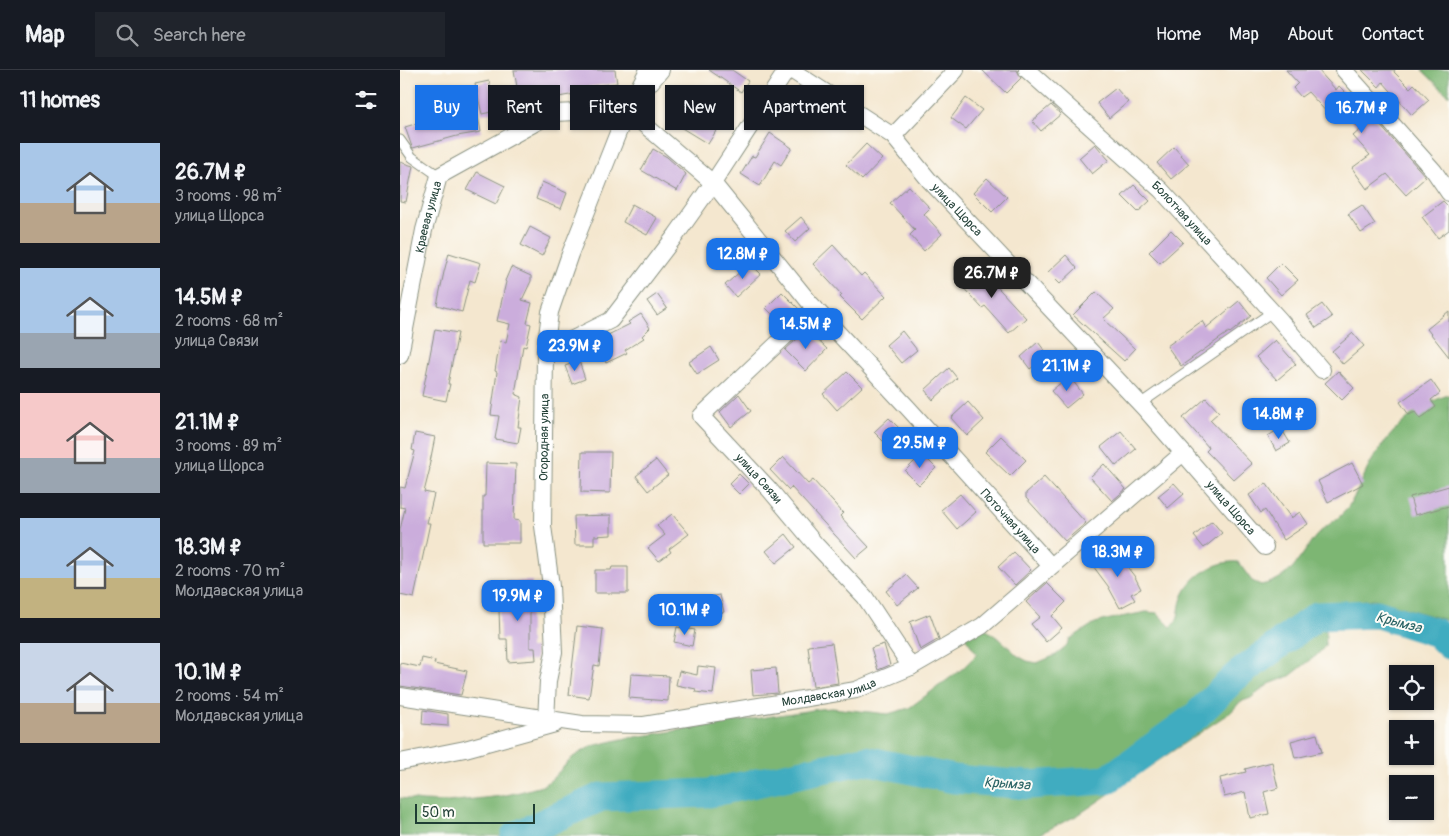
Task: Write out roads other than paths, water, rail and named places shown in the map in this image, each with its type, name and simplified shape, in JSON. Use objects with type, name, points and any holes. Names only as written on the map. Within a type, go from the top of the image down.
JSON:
[{"type":"street","points":[[640,85],[648,70]]},
{"type":"street","points":[[648,85],[661,70]]},
{"type":"street","points":[[546,352],[611,320],[713,183],[787,70]]},
{"type":"street","name":"улица Щорса","points":[[791,70],[893,136],[929,180],[1140,404],[1265,547]]},
{"type":"street","points":[[893,136],[956,70]]},
{"type":"street","name":"Болотная улица","points":[[1027,70],[1161,190],[1322,370]]},
{"type":"street","points":[[1344,70],[1434,171],[1449,193]]},
{"type":"street","name":"Краевая улица","points":[[400,355],[424,230],[439,176],[553,112],[570,112]]},
{"type":"street","name":"Огородная улица","points":[[554,721],[548,681],[554,652],[551,586],[543,526],[546,352],[550,312],[570,254],[619,130]]},
{"type":"street","name":"Поточная улица","points":[[651,130],[713,183],[815,308],[909,408],[1051,566]]},
{"type":"street","name":"улица Связи","points":[[815,308],[701,416],[769,489],[816,545],[864,597],[911,668]]},
{"type":"street","name":"Молдавская улица","points":[[400,696],[554,721],[582,724],[644,725],[856,690],[911,668],[982,626],[1182,453]]},
{"type":"street","points":[[400,762],[510,738],[554,721]]},
{"type":"lane","points":[[400,140],[412,156],[439,176]]},
{"type":"lane","points":[[1140,404],[1272,312]]},
{"type":"waterway","name":"Крымза","points":[[515,836],[601,797],[709,793],[865,760],[954,779],[1028,785],[1107,780],[1196,716],[1235,677],[1317,616],[1377,614],[1437,633],[1449,645]]}]
